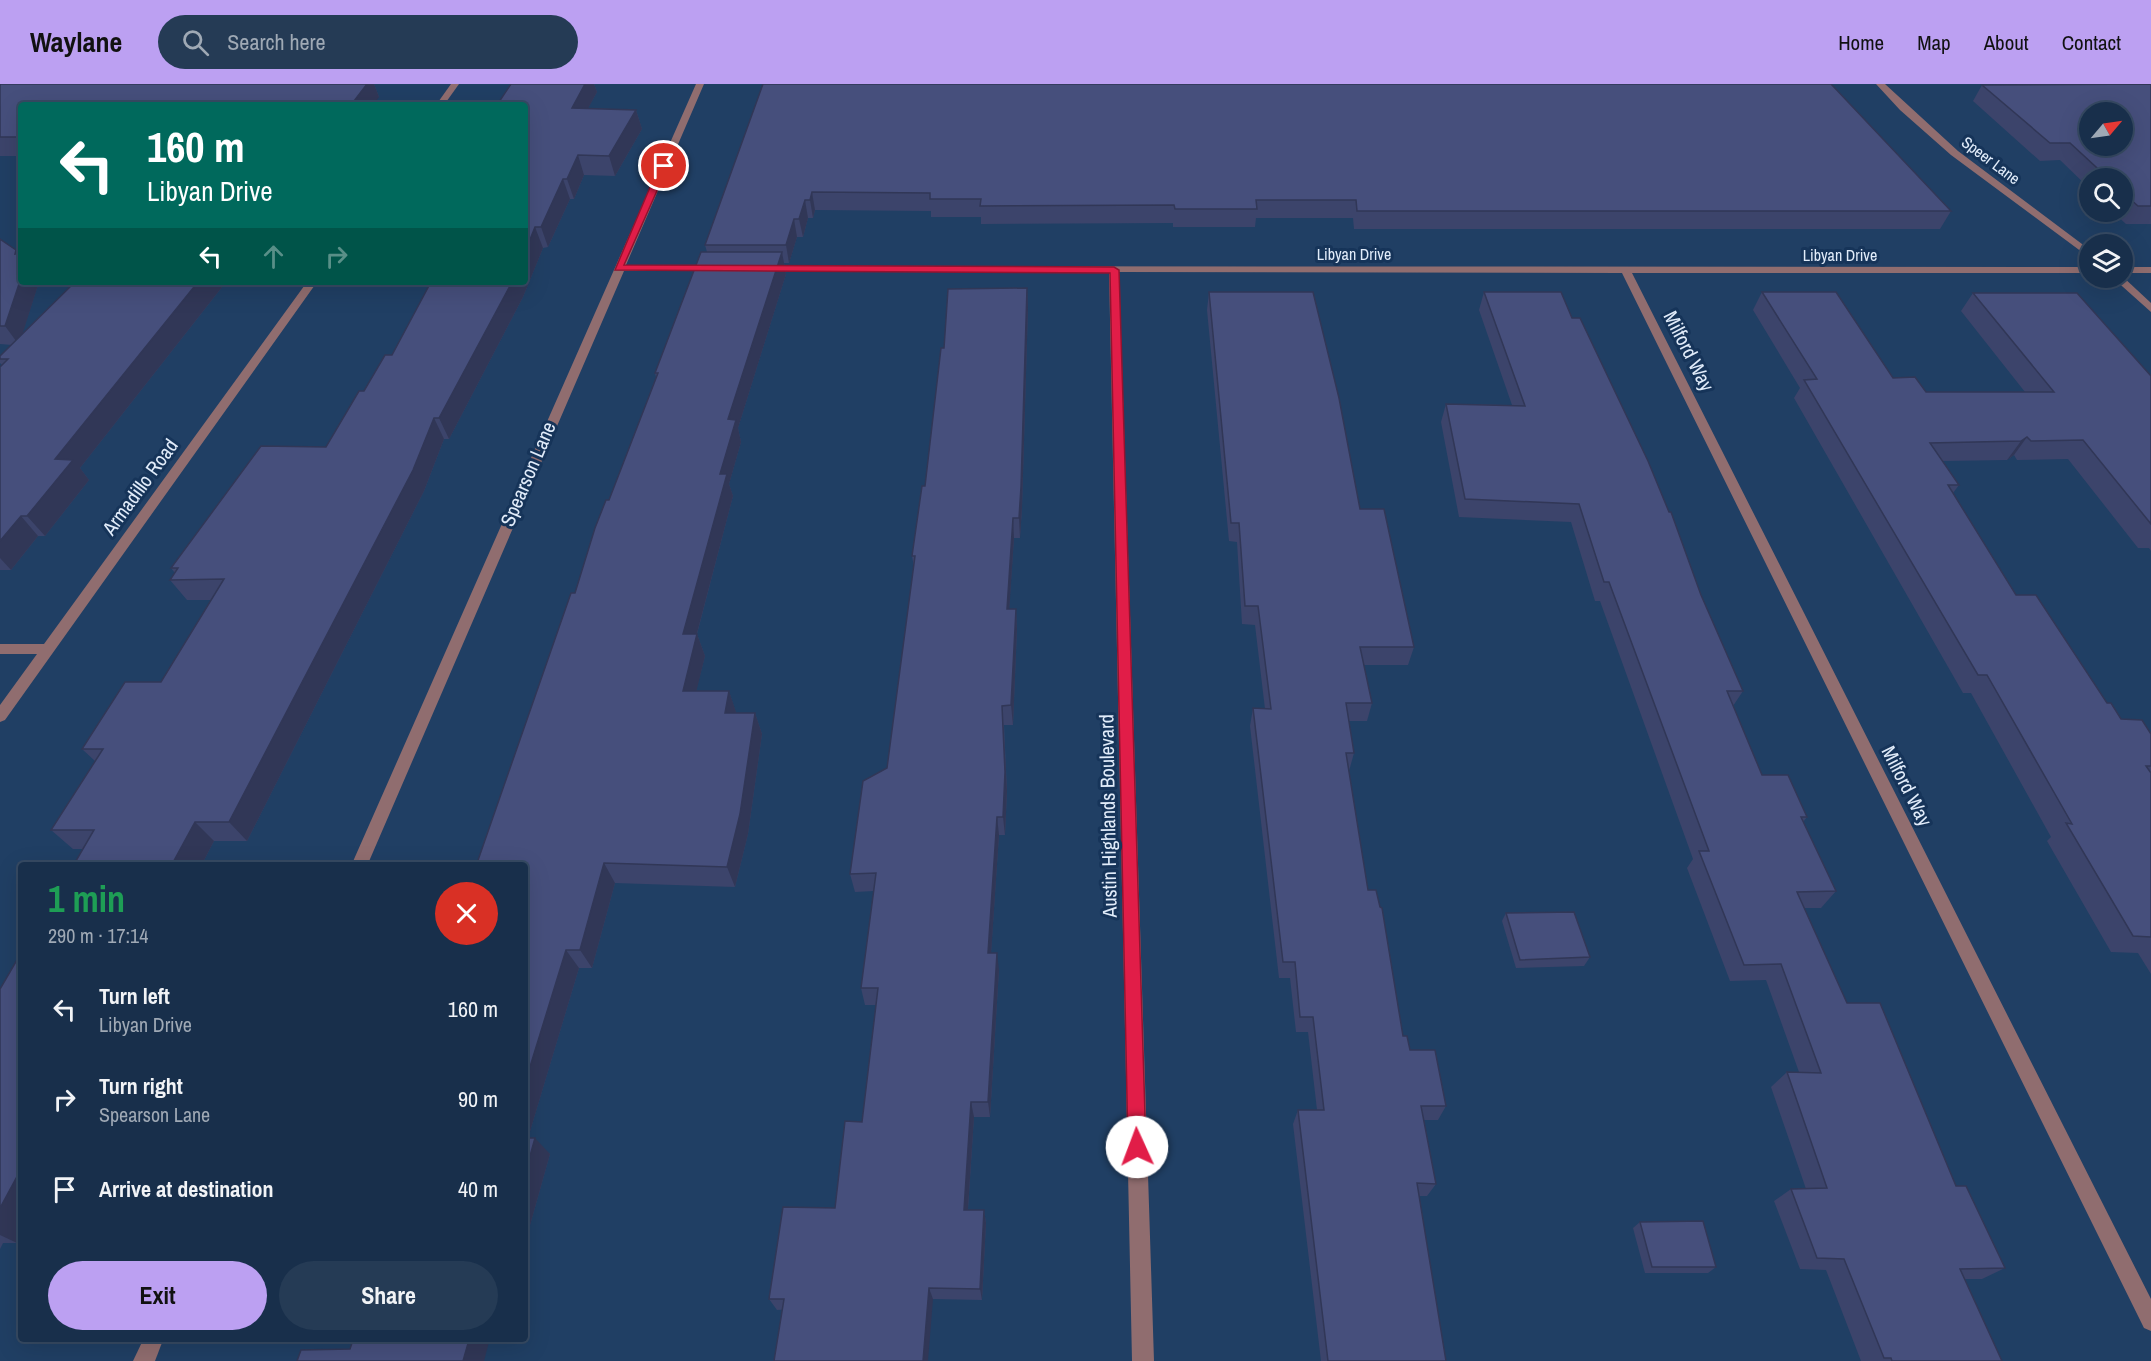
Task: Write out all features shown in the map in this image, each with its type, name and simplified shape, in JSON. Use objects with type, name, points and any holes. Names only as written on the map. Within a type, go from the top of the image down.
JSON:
[{"type":"street","points":[[442,102],[455,84]]},
{"type":"street","name":"Spearson Lane","points":[[361,862],[700,84]]},
{"type":"street","name":"Speer Lane","points":[[1880,84],[1904,110],[1939,141],[2079,247]]},
{"type":"street","points":[[618,268],[725,268]]},
{"type":"street","name":"Libyan Drive","points":[[761,268],[2079,270]]},
{"type":"street","name":"Milford Way","points":[[1625,269],[2151,1321]]},
{"type":"street","name":"Austin Highlands Boulevard","points":[[1114,270],[1143,1361]]},
{"type":"street","points":[[2133,270],[2151,270]]},
{"type":"street","name":"Armadillo Road","points":[[0,716],[310,285]]},
{"type":"street","points":[[2129,288],[2151,309]]},
{"type":"street","points":[[0,649],[47,649]]},
{"type":"street","points":[[144,1361],[152,1342]]},
{"type":"building","points":[[0,84],[367,84],[353,102],[18,102],[18,137],[0,137]]},
{"type":"building","points":[[511,84],[585,84],[572,108],[636,110],[609,156],[578,155],[567,179],[563,179],[541,227],[535,227],[528,244],[528,102],[499,102]]},
{"type":"building","points":[[763,84],[1831,84],[1951,211],[1357,211],[1356,200],[1256,200],[1257,209],[1175,209],[1174,205],[980,206],[981,199],[930,199],[930,193],[812,192],[810,200],[805,200],[799,219],[794,219],[786,245],[705,245]]},
{"type":"building","points":[[2151,84],[2151,206],[2138,206],[2133,202],[2133,168],[2097,168],[2084,156],[2133,156],[2133,102],[2079,102],[2079,151],[2070,143],[2050,143],[1982,85]]},
{"type":"building","points":[[0,239],[16,250],[15,254],[18,254],[19,285],[5,326],[0,326]]},
{"type":"building","points":[[701,252],[782,252],[728,419],[736,420],[720,474],[727,474],[683,634],[697,634],[683,691],[729,691],[725,713],[755,713],[740,814],[727,867],[604,863],[580,950],[566,950],[528,1073],[528,862],[477,862],[571,593],[575,593],[595,528],[606,500],[609,500],[658,373],[655,373]]},
{"type":"building","points":[[72,285],[196,285],[55,459],[73,460],[27,516],[21,516],[0,541],[0,367],[8,359],[0,359],[0,356]]},
{"type":"building","points":[[429,285],[510,285],[439,418],[434,418],[413,470],[229,822],[195,822],[173,862],[75,862],[94,830],[51,830],[103,749],[82,749],[125,682],[161,682],[224,579],[170,580],[178,568],[171,568],[261,446],[326,447],[359,391],[364,391],[385,355],[392,355]]},
{"type":"building","points":[[1027,288],[1021,487],[1019,518],[1013,518],[1007,609],[1016,609],[1011,705],[1002,706],[1005,772],[1003,817],[997,817],[988,953],[997,953],[988,1102],[971,1102],[964,1210],[984,1210],[980,1289],[929,1288],[923,1361],[774,1361],[784,1299],[769,1299],[783,1207],[835,1208],[845,1121],[862,1122],[878,988],[861,988],[876,873],[850,874],[863,781],[887,768],[915,556],[912,556],[922,486],[925,486],[941,348],[944,348],[948,289]]},
{"type":"building","points":[[1209,292],[1313,292],[1339,398],[1360,509],[1384,509],[1414,647],[1360,647],[1372,703],[1346,703],[1354,753],[1346,753],[1368,890],[1376,890],[1382,908],[1403,1036],[1407,1036],[1410,1050],[1435,1050],[1446,1106],[1421,1106],[1436,1184],[1417,1183],[1446,1361],[1328,1361],[1298,1110],[1324,1110],[1313,1017],[1300,1017],[1295,962],[1283,962],[1253,708],[1271,709],[1258,606],[1245,606],[1239,523],[1231,523]]},
{"type":"building","points":[[1484,292],[1561,292],[1572,318],[1580,318],[1648,461],[1669,512],[1671,512],[1701,595],[1743,691],[1727,691],[1762,775],[1788,775],[1807,817],[1801,817],[1836,891],[1797,892],[1847,1003],[1880,1003],[1956,1186],[1966,1186],[2005,1268],[1960,1269],[2002,1361],[1892,1361],[1891,1358],[1884,1358],[1844,1259],[1817,1258],[1791,1189],[1827,1188],[1787,1072],[1821,1073],[1781,964],[1744,965],[1699,851],[1709,851],[1609,582],[1604,582],[1579,504],[1465,499],[1446,404],[1525,406]]},
{"type":"building","points":[[1762,292],[1836,292],[1893,378],[1915,377],[1926,392],[2054,392],[1973,293],[2077,293],[2151,376],[2151,524],[2083,440],[2031,441],[2027,437],[2021,441],[1930,443],[1959,485],[1948,485],[2016,595],[2036,595],[2107,703],[2111,703],[2121,719],[2142,720],[2151,734],[2151,766],[2146,766],[2151,773],[2151,937],[2133,936],[2066,823],[2072,824],[1987,675],[1978,675],[1804,380],[1817,379]]},
{"type":"building","points":[[1574,912],[1590,957],[1520,960],[1506,913]]},
{"type":"building","points":[[18,958],[18,1175],[0,1208],[0,989]]},
{"type":"building","points":[[528,1138],[535,1138],[528,1163]]},
{"type":"building","points":[[1703,1221],[1716,1267],[1652,1267],[1640,1222]]},
{"type":"building","points":[[352,1342],[468,1342],[463,1361],[297,1361],[301,1350],[350,1349]]},
{"type":"route","points":[[664,166],[618,268],[1114,270],[1137,1147]]}]
